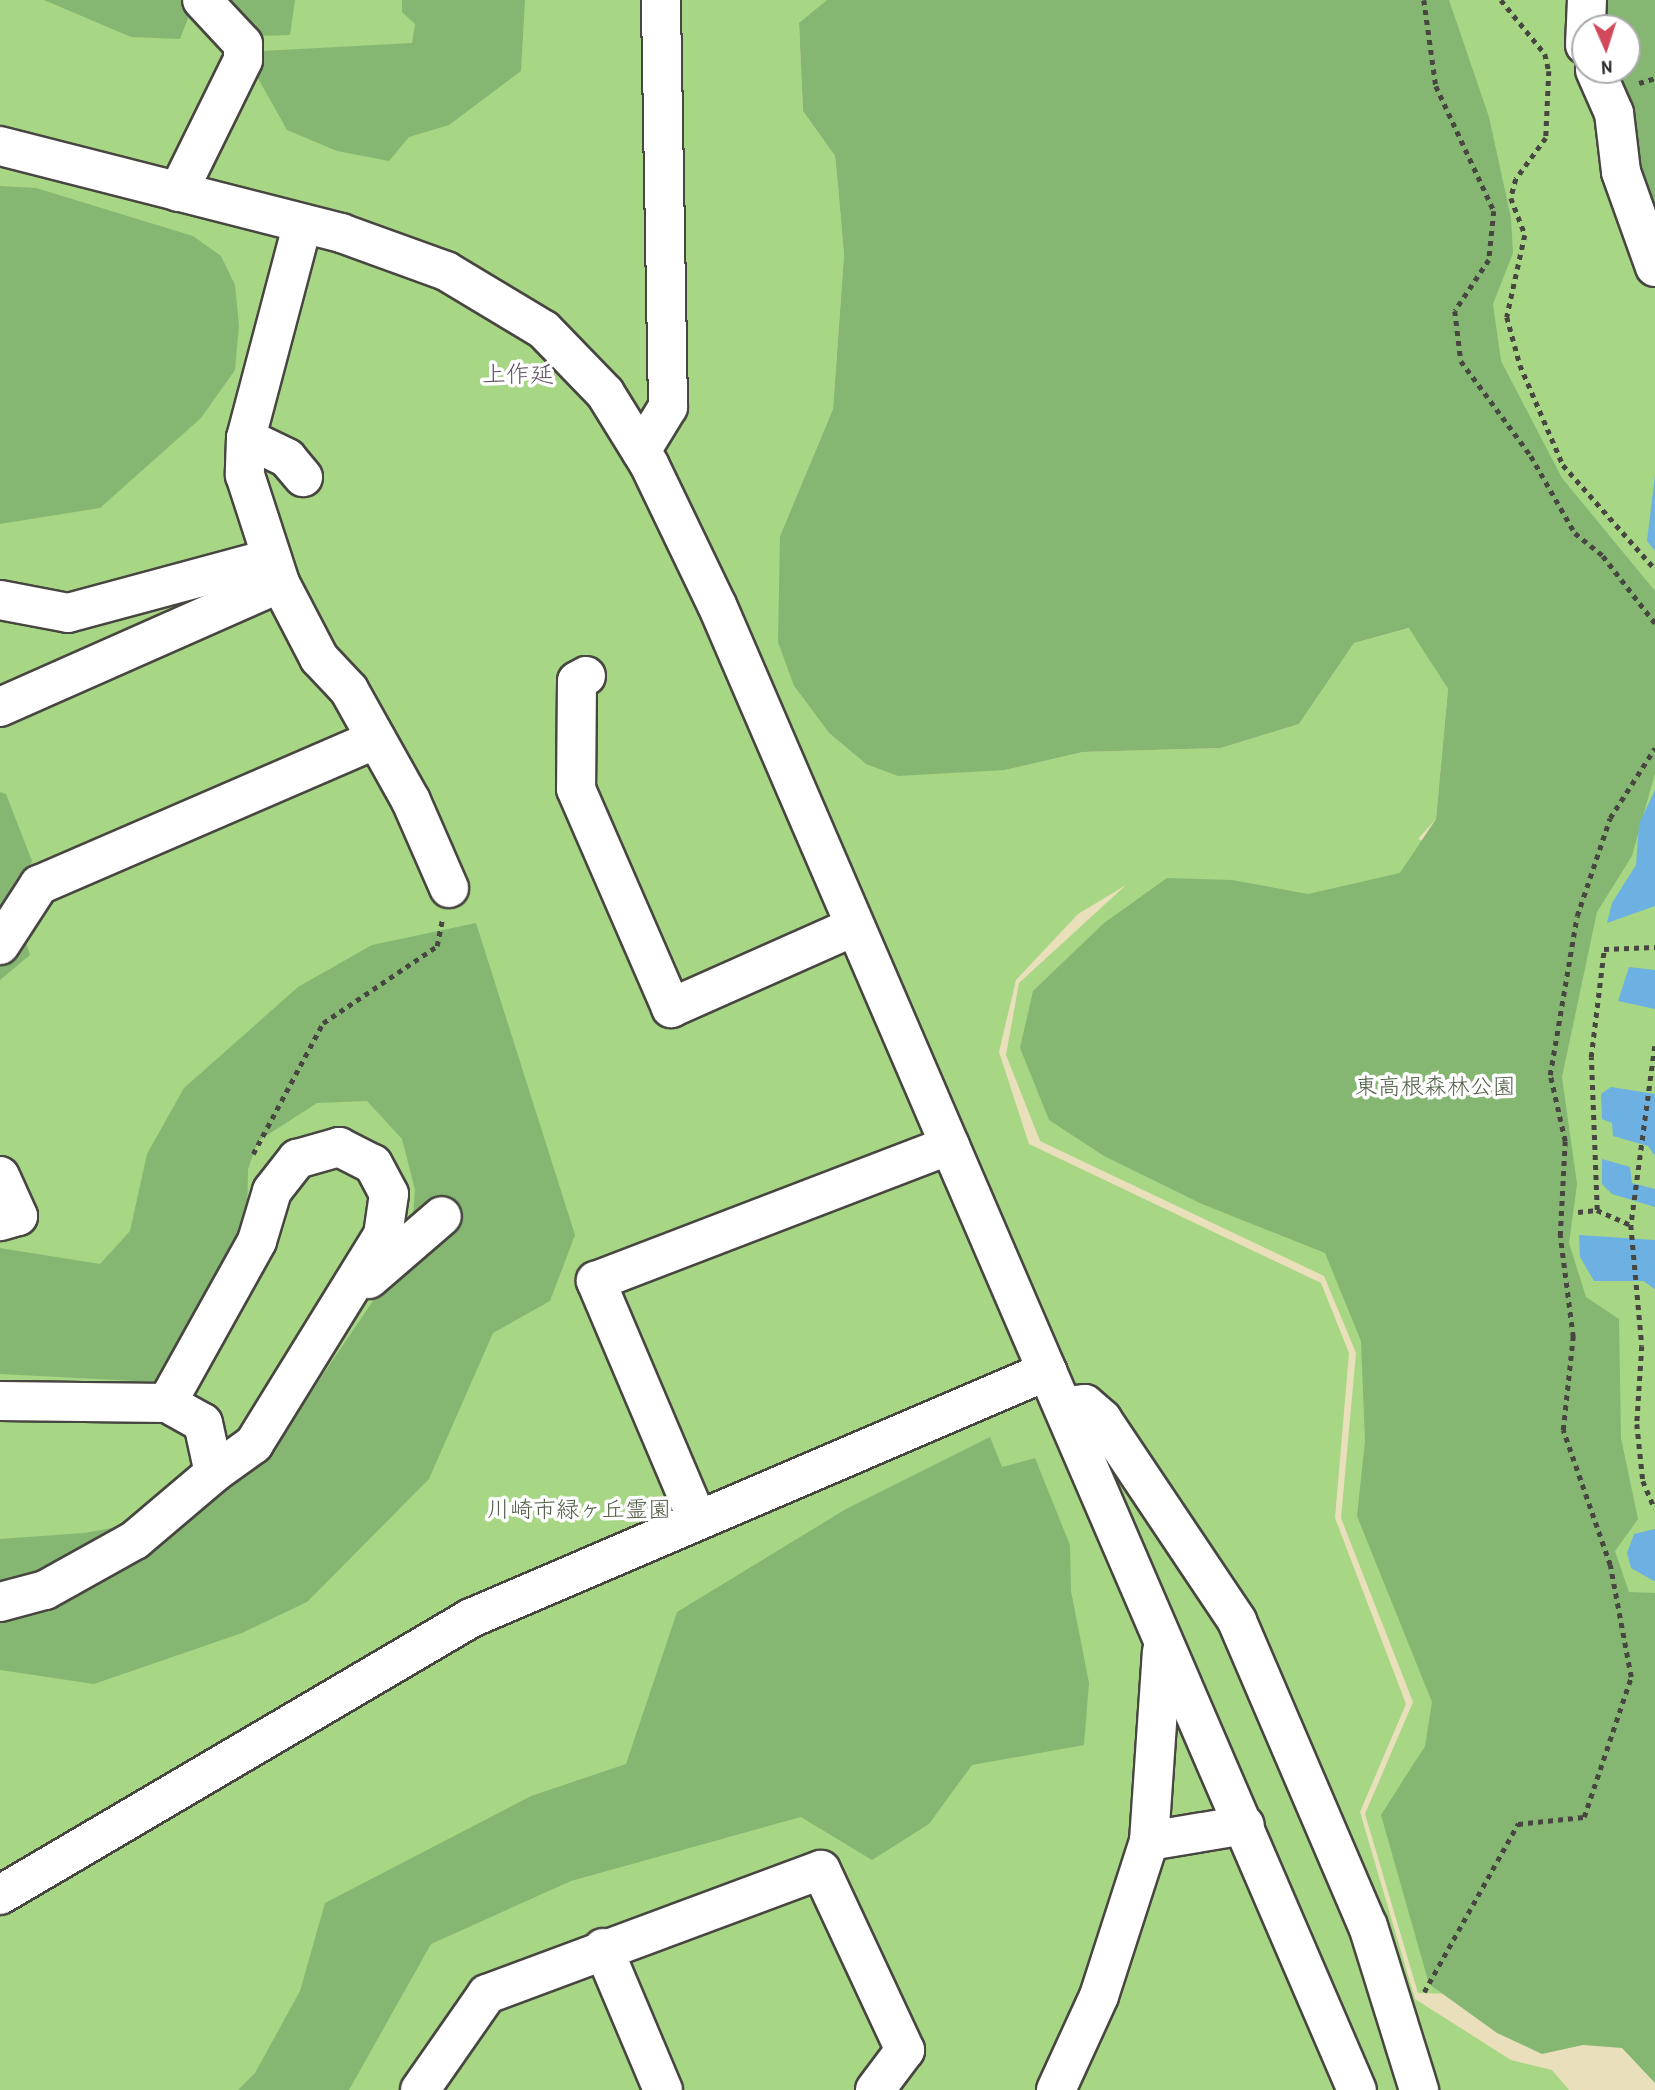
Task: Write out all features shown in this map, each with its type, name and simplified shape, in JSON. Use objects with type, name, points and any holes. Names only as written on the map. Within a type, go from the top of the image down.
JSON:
[{"type":"street","points":[[178,192],[243,60],[243,44],[202,0]]},
{"type":"street","points":[[641,451],[668,407],[662,0]]},
{"type":"street","points":[[1601,84],[1614,113],[1621,172],[1655,267]]},
{"type":"street","points":[[0,146],[302,226],[446,271],[544,330],[605,393],[641,451],[717,605],[1063,1406],[1162,1645],[1245,1825],[1357,2090]]},
{"type":"street","points":[[302,226],[246,438],[245,475],[276,570],[319,659],[349,690],[449,888]]},
{"type":"street","points":[[246,438],[286,458],[303,477]]},
{"type":"street","points":[[0,600],[68,613],[276,570]]},
{"type":"street","points":[[0,707],[276,570]]},
{"type":"street","points":[[586,676],[577,681],[576,789],[671,1008],[855,926]]},
{"type":"street","points":[[0,945],[39,885],[376,739]]},
{"type":"street","points":[[697,1519],[596,1281],[950,1145]]},
{"type":"street","points":[[0,1602],[45,1590],[135,1541],[214,1473],[254,1444],[383,1236],[389,1194],[373,1164],[340,1147],[323,1147],[297,1158],[272,1191],[257,1241],[167,1403]]},
{"type":"street","points":[[0,1177],[18,1216],[0,1221]]},
{"type":"street","points":[[341,1303],[443,1216]]},
{"type":"street","points":[[0,1895],[471,1618],[1047,1371]]},
{"type":"street","points":[[0,1401],[167,1403],[203,1423],[254,1444]]},
{"type":"street","points":[[1063,1406],[1085,1404],[1102,1419],[1237,1621],[1367,1926],[1419,2090]]},
{"type":"street","points":[[203,1423],[214,1473]]},
{"type":"street","points":[[1056,2090],[1100,1996],[1149,1841],[1162,1645]]},
{"type":"street","points":[[1149,1841],[1245,1825]]},
{"type":"street","points":[[420,2090],[487,1994],[603,1948],[821,1870],[905,2050],[875,2090]]},
{"type":"street","points":[[603,1948],[663,2090]]},
{"type":"path","points":[[1424,0],[1436,86],[1494,211],[1489,260],[1455,311],[1461,361],[1531,456],[1575,533],[1603,556],[1655,624]]},
{"type":"path","points":[[1501,0],[1545,54],[1549,71],[1546,138],[1516,179],[1511,198],[1525,235],[1507,317],[1520,365],[1563,465],[1655,569]]},
{"type":"path","points":[[1426,1990],[1518,1824],[1584,1817],[1631,1677],[1610,1565],[1563,1430],[1573,1337],[1560,1236],[1565,1141],[1550,1075],[1566,955],[1585,893],[1610,818],[1655,748]]},
{"type":"path","points":[[248,1163],[324,1023],[437,946],[449,888]]},
{"type":"path","points":[[1597,1210],[1591,1057],[1604,949],[1655,947]]},
{"type":"path","points":[[1655,1046],[1648,1084],[1636,1213],[1631,1225],[1642,1346],[1637,1424],[1643,1481],[1655,1509]]},
{"type":"path","points":[[1648,1084],[1655,1087]]},
{"type":"path","points":[[1578,1212],[1597,1210],[1631,1225]]},
{"type":"green space","name":"川崎市緑ヶ丘霊園","points":[[0,0],[827,0],[799,24],[803,111],[835,156],[838,186],[844,255],[833,409],[780,536],[794,686],[829,733],[866,764],[1005,770],[1083,752],[1221,748],[1299,724],[1354,643],[1410,628],[1448,689],[1436,819],[1418,839],[1585,914],[1655,760],[1655,2018],[1643,1999],[1418,1993],[1365,1814],[1413,1702],[1341,1518],[1356,1353],[1324,1276],[1040,1141],[1006,1055],[1019,983],[1126,885],[1078,914],[1016,980],[999,1052],[1029,1144],[1321,1283],[1349,1353],[1335,1518],[1406,1704],[1360,1812],[1415,1999],[1511,2060],[1552,2070],[1569,2090],[0,2090]]},
{"type":"green space","points":[[44,0],[195,0],[180,39],[131,37]]},
{"type":"green space","points":[[220,0],[295,0],[290,35],[260,36]]},
{"type":"green space","points":[[402,0],[525,0],[521,71],[449,125],[409,137],[389,161],[337,151],[287,130],[251,66],[262,51],[412,43],[415,24],[402,12]]},
{"type":"green space","name":"東高根森林公園","points":[[827,0],[1449,0],[1489,117],[1511,218],[1513,253],[1493,304],[1501,361],[1562,478],[1655,591],[1655,773],[1632,856],[1597,912],[1562,1077],[1577,1184],[1569,1243],[1586,1297],[1619,1319],[1621,1438],[1638,1519],[1615,1551],[1629,1592],[1655,1593],[1655,2083],[1622,2048],[1583,2045],[1542,2054],[1497,2033],[1429,1984],[1381,1815],[1425,1746],[1432,1702],[1357,1516],[1365,1441],[1361,1341],[1325,1253],[1202,1204],[1104,1156],[1049,1120],[1020,1048],[1033,991],[1104,923],[1167,878],[1232,880],[1308,894],[1400,873],[1436,819],[1448,689],[1409,628],[1354,643],[1299,724],[1221,748],[1083,752],[1005,770],[898,776],[866,764],[829,733],[794,686],[778,642],[780,536],[833,409],[844,255],[838,186],[835,156],[803,111],[799,23]]},
{"type":"green space","points":[[1433,0],[1655,0],[1655,611],[1476,375]]},
{"type":"green space","points":[[1600,0],[1655,0],[1655,225],[1618,84],[1641,84],[1641,14],[1602,14]]},
{"type":"green space","points":[[0,186],[36,188],[193,236],[221,256],[235,285],[239,325],[235,370],[201,418],[100,508],[0,524]]},
{"type":"green space","points":[[0,792],[6,794],[32,861],[12,898],[30,955],[0,980]]},
{"type":"green space","points":[[476,923],[575,1235],[550,1301],[493,1333],[429,1479],[307,1602],[242,1633],[94,1684],[0,1670],[0,1539],[84,1533],[200,1512],[296,1414],[373,1301],[409,1260],[415,1190],[402,1139],[367,1101],[317,1103],[258,1141],[248,1169],[247,1227],[201,1302],[176,1360],[155,1382],[0,1374],[0,1248],[100,1264],[130,1231],[147,1154],[184,1088],[298,987],[372,945]]},
{"type":"green space","points":[[990,1437],[1002,1467],[1035,1458],[1070,1545],[1071,1591],[1089,1683],[1084,1745],[972,1765],[929,1824],[872,1860],[801,1817],[571,1881],[431,1944],[349,2090],[238,2090],[255,2073],[300,1991],[325,1903],[531,1796],[626,1764],[677,1612],[846,1509]]},
{"type":"water","points":[[1655,475],[1655,551],[1647,541]]},
{"type":"water","points":[[1655,790],[1655,906],[1607,923],[1612,903],[1636,865],[1639,824]]},
{"type":"water","points":[[1629,967],[1655,970],[1655,1009],[1618,1001]]},
{"type":"water","points":[[1611,1087],[1655,1094],[1655,1156],[1648,1146],[1613,1136],[1612,1123],[1602,1119],[1601,1094]]},
{"type":"water","points":[[1602,1159],[1630,1167],[1632,1183],[1655,1189],[1655,1207],[1612,1194],[1602,1184]]},
{"type":"water","points":[[1579,1235],[1655,1240],[1655,1289],[1643,1281],[1594,1281],[1580,1257]]},
{"type":"water","points":[[1655,1529],[1654,1581],[1631,1568],[1627,1553],[1634,1534]]},
{"type":"district","name":"上作延","points":[[518,374]]}]
